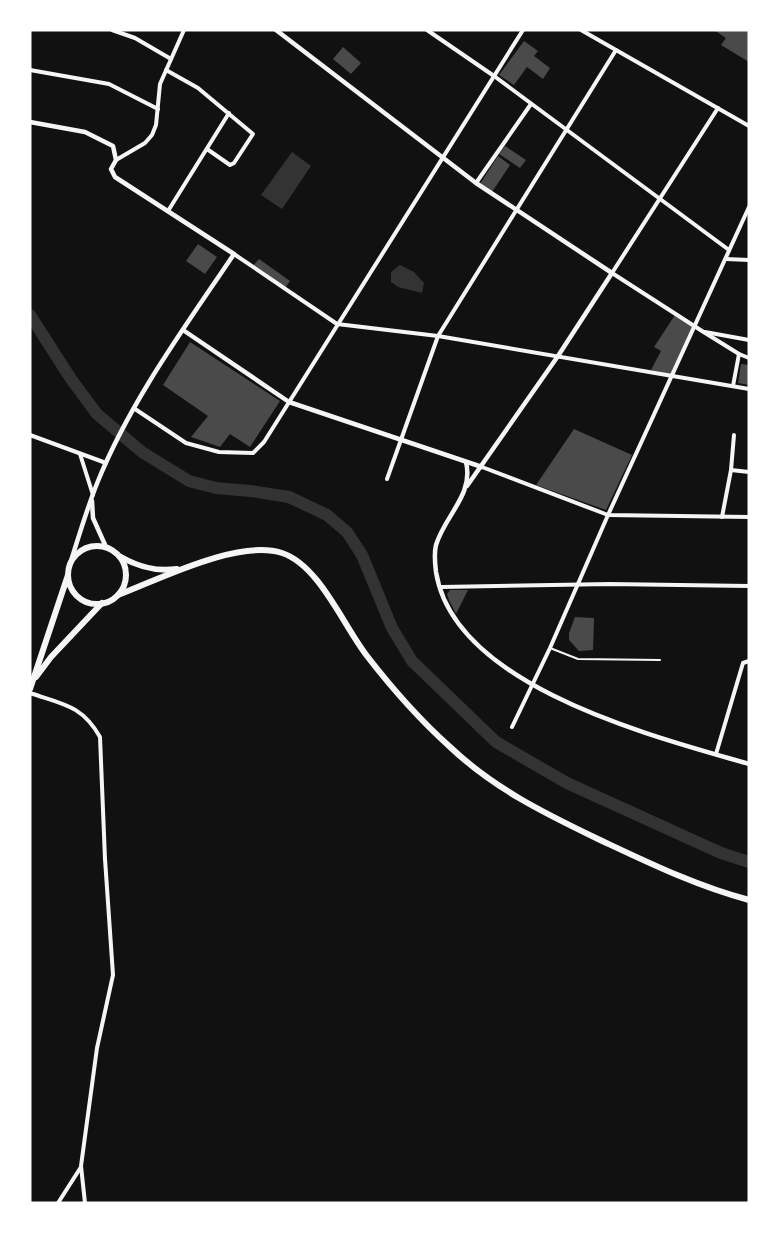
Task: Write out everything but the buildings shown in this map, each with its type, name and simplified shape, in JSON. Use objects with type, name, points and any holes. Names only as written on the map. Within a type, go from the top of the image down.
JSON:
[{"type":"main road","points":[[31,686],[70,564],[81,550],[89,547],[106,547],[137,566],[153,569],[187,568]]},
{"type":"main road","points":[[68,574],[74,593],[82,600],[102,603],[224,555],[267,549],[284,553],[298,560],[318,580],[354,639],[380,672],[448,746],[487,779],[534,808],[643,860],[689,880],[749,900]]},
{"type":"main road","points":[[118,595],[126,580],[124,564],[120,557]]},
{"type":"main road","points":[[31,686],[51,657],[102,603]]},
{"type":"street","points":[[112,30],[135,38],[171,59]]},
{"type":"street","points":[[184,30],[160,84],[158,110],[152,135],[145,143],[116,160],[111,169],[115,177],[337,324],[438,336],[749,389]]},
{"type":"street","points":[[276,30],[476,183],[694,327],[749,358]]},
{"type":"street","points":[[427,30],[494,76],[729,250]]},
{"type":"street","points":[[135,409],[186,443],[219,452],[253,453],[264,442],[523,30]]},
{"type":"street","points":[[581,30],[749,126]]},
{"type":"street","points":[[387,479],[438,336],[616,50]]},
{"type":"street","points":[[30,70],[109,84],[158,110]]},
{"type":"street","points":[[165,70],[198,88],[251,132],[253,137],[234,164],[230,165],[207,149]]},
{"type":"street","points":[[476,183],[531,104]]},
{"type":"street","points":[[718,108],[558,356],[467,486],[436,546],[435,560],[440,587],[448,606],[461,625],[478,645],[532,685],[607,719],[749,764]]},
{"type":"street","points":[[168,212],[229,113]]},
{"type":"street","points":[[30,122],[85,132],[112,146],[116,160]]},
{"type":"street","points":[[512,727],[550,648],[608,515],[749,207]]},
{"type":"street","points":[[70,564],[92,497],[112,451],[183,330],[234,254]]},
{"type":"street","points":[[725,259],[749,260]]},
{"type":"street","points":[[183,330],[289,402],[482,467],[608,515],[749,517]]},
{"type":"street","points":[[702,331],[749,340]]},
{"type":"street","points":[[733,386],[739,354]]},
{"type":"street","points":[[30,435],[106,463]]},
{"type":"street","points":[[722,517],[735,435]]},
{"type":"street","points":[[80,453],[92,497],[93,518],[106,547]]},
{"type":"street","points":[[466,462],[467,486]]},
{"type":"street","points":[[731,470],[749,472]]},
{"type":"street","points":[[440,587],[749,586]]},
{"type":"street","points":[[716,754],[743,663],[749,661]]},
{"type":"street","points":[[30,693],[78,710],[92,723],[100,737],[113,975],[98,1048],[81,1166],[85,1203]]},
{"type":"street","points":[[58,1203],[81,1166]]},
{"type":"lane","points":[[550,648],[578,659],[660,660]]},
{"type":"shaded area","points":[[292,152],[311,166],[282,209],[261,195]]},
{"type":"shaded area","points":[[400,265],[414,272],[424,283],[422,293],[398,287],[391,282],[391,272]]},
{"type":"waterway","points":[[30,315],[71,379],[97,414],[142,452],[189,481],[216,488],[289,497],[327,515],[347,532],[362,555],[392,628],[412,661],[496,742],[567,783],[721,853],[749,862]]}]
